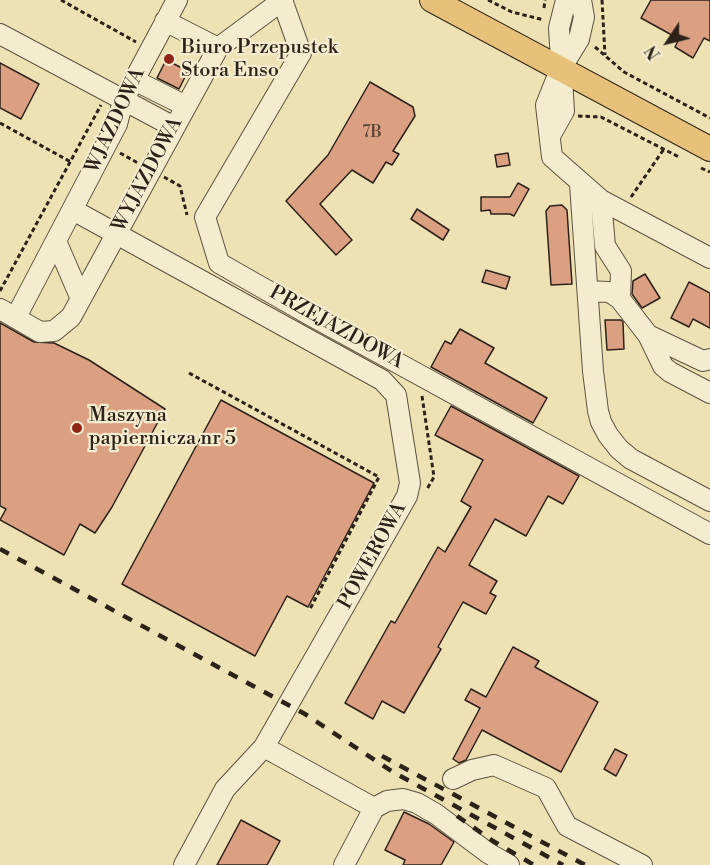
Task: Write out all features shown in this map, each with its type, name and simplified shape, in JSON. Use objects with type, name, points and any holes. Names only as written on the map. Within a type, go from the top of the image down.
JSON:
[{"type":"main road","points":[[432,0],[560,70],[705,158]]},
{"type":"street","name":"WJAZDOWA","points":[[8,313],[56,241],[117,124],[115,97],[134,80],[177,0]]},
{"type":"street","name":"WYJAZDOWA","points":[[8,313],[40,332],[54,331],[71,317],[218,48],[282,0]]},
{"type":"street","name":"PRZEJAZDOWA","points":[[282,0],[301,52],[205,217],[219,263],[391,360],[710,534]]},
{"type":"street","points":[[550,136],[564,111],[559,28],[566,0]]},
{"type":"street","points":[[581,0],[584,17],[579,39],[560,70],[546,105],[552,157],[580,184],[602,200],[710,258]]},
{"type":"street","points":[[165,21],[218,48]]},
{"type":"street","points":[[0,34],[174,128]]},
{"type":"street","points":[[134,80],[186,106]]},
{"type":"street","points":[[580,184],[593,371],[598,411],[608,435],[619,449],[632,459],[710,501]]},
{"type":"street","points":[[602,200],[605,246],[621,271],[620,299]]},
{"type":"street","name":"POWEROWA","points":[[73,210],[382,380],[396,395],[410,483],[406,496],[264,747],[225,789],[184,865]]},
{"type":"street","points":[[56,241],[81,299]]},
{"type":"street","points":[[588,291],[608,292],[620,299],[648,335],[663,366],[710,393]]},
{"type":"street","points":[[648,335],[703,361],[710,359]]},
{"type":"street","points":[[264,747],[374,808]]},
{"type":"street","points":[[453,779],[472,770],[494,765],[536,783],[546,788],[567,826],[642,865]]},
{"type":"street","points":[[344,865],[374,808],[387,801],[403,799],[417,803],[436,814],[508,865]]},
{"type":"path","points":[[61,0],[136,41],[131,50]]},
{"type":"path","points":[[488,0],[512,12],[543,19]]},
{"type":"path","points":[[602,0],[605,55]]},
{"type":"path","points":[[599,50],[624,72],[710,118]]},
{"type":"path","points":[[0,291],[70,162],[115,97]]},
{"type":"path","points":[[564,111],[584,118],[601,117],[682,158]]},
{"type":"path","points":[[0,123],[70,162]]},
{"type":"path","points":[[106,145],[180,186],[189,220]]},
{"type":"path","points":[[622,211],[664,149]]},
{"type":"path","points":[[705,158],[710,172]]},
{"type":"path","points":[[189,373],[379,477],[310,609]]},
{"type":"path","points":[[420,388],[434,477],[423,498]]},
{"type":"building","points":[[651,0],[710,0],[710,41],[704,38],[693,58],[675,47],[679,39],[641,18]]},
{"type":"building","points":[[166,60],[188,71],[179,89],[157,78]]},
{"type":"building","points":[[0,63],[39,84],[21,119],[0,108]]},
{"type":"building","points":[[370,82],[413,107],[415,116],[393,151],[399,154],[392,165],[386,162],[373,183],[352,170],[320,204],[352,240],[336,255],[286,201],[328,155]]},
{"type":"building","points":[[508,153],[510,165],[497,167],[495,155]]},
{"type":"building","points":[[518,183],[529,189],[514,216],[491,214],[490,210],[481,211],[481,197],[510,197]]},
{"type":"building","points":[[562,205],[567,210],[572,284],[551,285],[546,211],[550,206]]},
{"type":"building","points":[[417,209],[449,230],[443,240],[411,219]]},
{"type":"building","points":[[486,270],[510,277],[506,289],[482,282]]},
{"type":"building","points":[[645,274],[660,298],[642,308],[632,294],[633,281]]},
{"type":"building","points":[[689,282],[710,293],[710,328],[693,319],[689,327],[671,318]]},
{"type":"building","points":[[605,320],[623,322],[624,349],[607,350]]},
{"type":"building","name":"Maszyna papiernicza nr 5","points":[[0,323],[34,342],[54,343],[89,360],[165,409],[112,507],[95,533],[80,524],[64,555],[0,520],[6,509],[0,506]]},
{"type":"building","points":[[460,329],[494,348],[485,363],[547,398],[533,423],[431,367],[445,341],[451,344]]},
{"type":"building","points":[[221,400],[374,483],[308,607],[287,596],[255,656],[122,584]]},
{"type":"building","points":[[451,406],[579,476],[563,504],[548,496],[526,536],[495,519],[469,565],[497,581],[490,593],[496,596],[486,614],[463,602],[438,647],[441,649],[404,713],[382,701],[373,719],[345,703],[391,621],[395,623],[438,547],[445,552],[471,507],[461,501],[483,460],[435,435]]},
{"type":"building","points":[[513,647],[539,661],[535,667],[598,702],[561,772],[482,730],[466,760],[459,763],[453,759],[480,708],[465,700],[471,689],[486,697]]},
{"type":"building","points":[[615,749],[627,755],[616,776],[604,769]]},
{"type":"building","points":[[404,812],[429,824],[454,842],[441,865],[403,865],[405,860],[385,850]]},
{"type":"building","points":[[241,820],[280,841],[267,865],[217,865]]},
{"type":"railway","points":[[0,549],[305,714],[393,772],[563,865]]},
{"type":"railway","points":[[382,756],[585,865]]},
{"type":"railway","points":[[457,816],[534,865]]},
{"type":"place","name":"Biuro Przepustek Stora Enso","points":[[169,59]]},
{"type":"place","name":"Maszyna papiernicza nr 5","points":[[77,428]]}]
